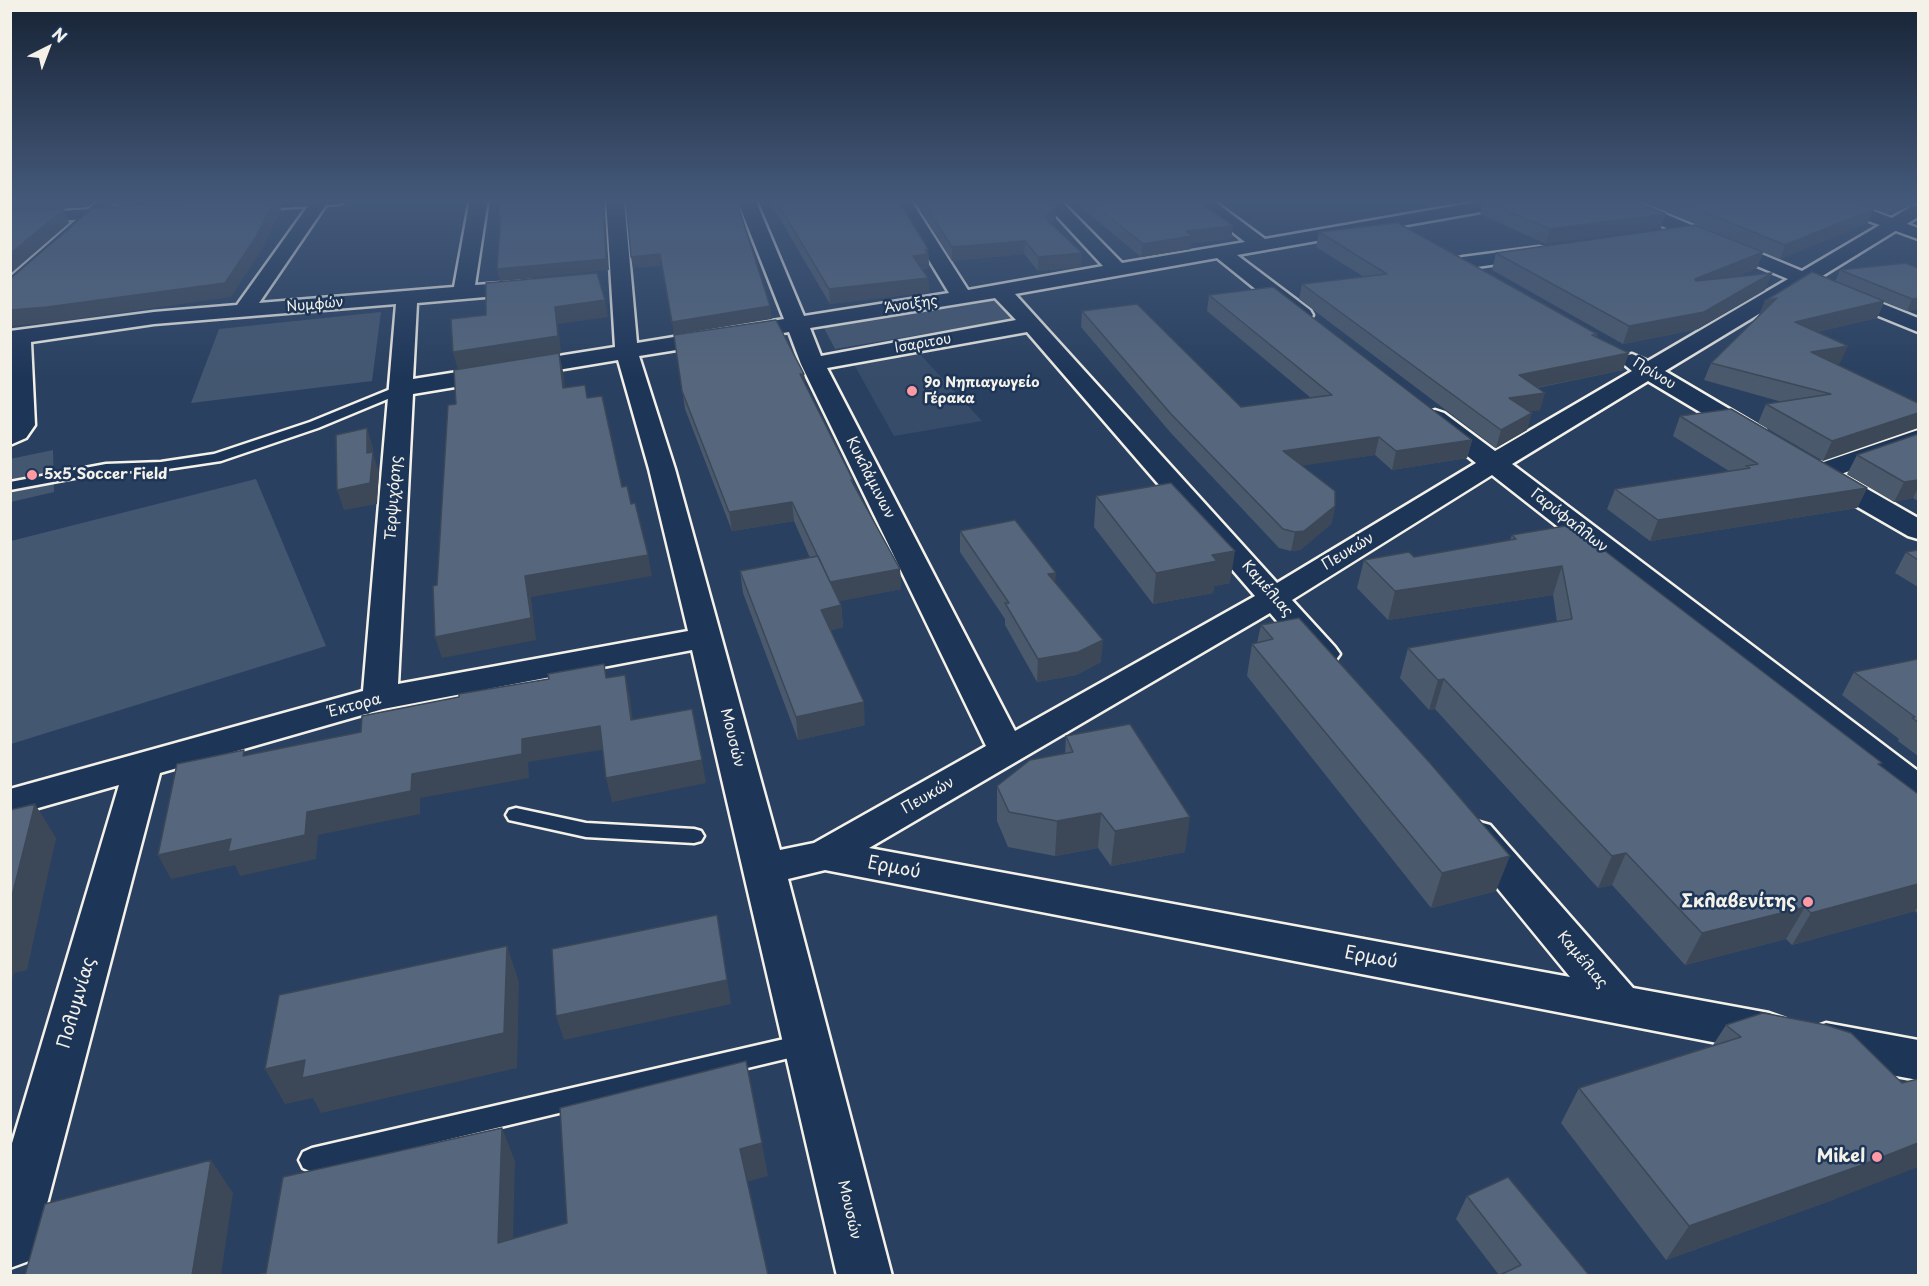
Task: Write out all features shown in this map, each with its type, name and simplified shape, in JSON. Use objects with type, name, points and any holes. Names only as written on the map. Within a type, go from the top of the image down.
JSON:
[{"type":"street","points":[[10,288],[43,259]]},
{"type":"street","points":[[243,311],[282,259]]},
{"type":"street","points":[[463,293],[468,259]]},
{"type":"street","name":"Μουσών","points":[[620,259],[627,353],[662,470],[706,638],[809,1043],[865,1275]]},
{"type":"street","name":"Κυκλάμινων","points":[[770,259],[813,364],[1007,751]]},
{"type":"street","points":[[939,259],[962,297]]},
{"type":"street","points":[[1108,259],[1118,269]]},
{"type":"street","name":"Άνοιξης","points":[[403,388],[962,297],[1175,259]]},
{"type":"street","points":[[1230,259],[1324,331]]},
{"type":"street","points":[[1456,259],[1494,281]]},
{"type":"street","points":[[1755,259],[1918,326]]},
{"type":"street","name":"Πευκών","points":[[765,868],[825,855],[1275,597],[1494,463],[1803,279],[1842,259]]},
{"type":"street","points":[[598,281],[621,279]]},
{"type":"street","name":"Νυμφών","points":[[15,338],[154,318],[553,285]]},
{"type":"street","name":"Καμέλιας","points":[[999,290],[1032,324],[1275,597],[1344,679]]},
{"type":"street","name":"Τερψιχόρης","points":[[380,698],[403,388],[407,297]]},
{"type":"street","name":"Ισαριτου","points":[[813,364],[1032,324]]},
{"type":"street","points":[[14,435],[22,425],[15,338]]},
{"type":"street","name":"Πρίνου","points":[[1608,347],[1918,530]]},
{"type":"street","name":"Γαρύφαλλων","points":[[1418,405],[1918,790]]},
{"type":"street","points":[[1799,461],[1918,438]]},
{"type":"street","name":"Έκτορα","points":[[10,802],[380,698],[706,638]]},
{"type":"street","name":"Πολυμνίας","points":[[10,1242],[144,764]]},
{"type":"street","name":"Καμέλιας","points":[[1459,815],[1620,1005]]},
{"type":"street","name":"Ερμού","points":[[825,855],[1918,1060]]},
{"type":"lane","points":[[10,486],[106,468],[161,466],[216,458],[314,425],[403,388]]},
{"type":"lane","points":[[516,815],[586,830],[694,836]]},
{"type":"lane","points":[[312,1160],[809,1043]]},
{"type":"shaded area","points":[[994,296],[1013,319],[835,349],[823,326]]},
{"type":"shaded area","points":[[381,312],[372,381],[191,403],[219,329]]},
{"type":"shaded area","name":"9ο Νηπιαγωγείο Γέρακα","points":[[917,351],[982,421],[894,436],[852,361]]},
{"type":"shaded area","name":"5x5 Soccer Field","points":[[53,450],[54,492],[11,502],[10,459]]},
{"type":"shaded area","points":[[256,479],[326,646],[11,744],[11,541]]},
{"type":"building","points":[[33,259],[241,259],[225,283],[47,307],[10,310],[10,279]]},
{"type":"building","points":[[498,259],[606,259],[497,269]]},
{"type":"building","points":[[661,259],[755,259],[770,306],[672,322]]},
{"type":"building","points":[[811,259],[915,259],[928,278],[829,289]]},
{"type":"building","points":[[1363,259],[1463,259],[1597,334],[1592,335],[1629,353],[1519,375],[1545,393],[1509,398],[1532,413],[1501,430],[1302,284],[1387,274]]},
{"type":"building","points":[[1507,259],[1745,259],[1695,279],[1696,281],[1772,273],[1704,312],[1629,326]]},
{"type":"building","points":[[1906,263],[1918,268],[1918,298],[1912,299],[1840,270]]},
{"type":"building","points":[[1812,272],[1884,301],[1795,322],[1848,346],[1811,352],[1918,403],[1918,413],[1832,441],[1766,404],[1831,394],[1711,363],[1777,298],[1765,301]]},
{"type":"building","points":[[597,273],[605,300],[555,307],[558,336],[453,352],[451,319],[486,315],[486,283]]},
{"type":"building","points":[[1273,287],[1472,440],[1396,451],[1379,437],[1283,451],[1335,491],[1335,506],[1304,531],[1295,532],[1283,529],[1171,414],[1082,311],[1137,304],[1241,407],[1332,395],[1209,295]]},
{"type":"building","points":[[776,320],[804,374],[800,374],[853,480],[851,480],[900,569],[830,582],[792,502],[729,512],[682,391],[674,335]]},
{"type":"building","points":[[559,353],[563,388],[585,385],[587,398],[602,396],[622,487],[627,486],[631,504],[635,503],[648,555],[525,576],[531,618],[435,637],[433,586],[437,585],[448,405],[456,404],[454,370]]},
{"type":"building","points":[[1731,409],[1867,488],[1658,520],[1615,489],[1750,468],[1746,466],[1758,464],[1680,416]]},
{"type":"building","points":[[367,428],[367,453],[373,452],[370,483],[337,490],[336,435]]},
{"type":"building","points":[[1918,434],[1918,480],[1904,482],[1857,455]]},
{"type":"building","points":[[1171,483],[1235,551],[1212,555],[1217,561],[1156,573],[1096,496]]},
{"type":"building","points":[[1015,520],[1056,573],[1048,574],[1103,640],[1078,652],[1038,659],[1005,603],[1009,603],[960,531]]},
{"type":"building","points":[[1571,525],[1882,763],[1878,764],[1918,794],[1918,884],[1811,913],[1805,907],[1702,933],[1626,853],[1612,856],[1444,679],[1438,680],[1408,648],[1572,619],[1562,566],[1395,591],[1364,560],[1409,552],[1414,557],[1516,539],[1512,535]]},
{"type":"building","points":[[1918,550],[1918,560],[1906,552]]},
{"type":"building","points":[[818,556],[841,605],[821,610],[864,702],[796,717],[740,571]]},
{"type":"building","points":[[1299,618],[1430,763],[1510,856],[1442,873],[1252,644],[1273,639],[1261,625]]},
{"type":"building","points":[[1918,659],[1918,722],[1912,718],[1915,717],[1854,672]]},
{"type":"building","points":[[604,664],[606,678],[625,675],[631,720],[692,709],[702,760],[606,778],[600,726],[522,739],[522,754],[412,774],[411,791],[307,812],[305,835],[228,852],[231,839],[158,855],[177,764],[244,750],[243,756],[361,732],[362,716],[459,697],[459,694],[549,679],[548,674]]},
{"type":"building","points":[[1130,724],[1190,817],[1115,831],[1101,813],[1057,821],[1009,812],[997,786],[1030,760],[1073,752],[1066,736]]},
{"type":"building","points":[[35,804],[10,904],[10,810]]},
{"type":"building","points":[[717,915],[727,980],[556,1016],[552,949]]},
{"type":"building","points":[[507,946],[504,1033],[302,1078],[305,1060],[265,1069],[279,995]]},
{"type":"building","points":[[1763,1013],[1826,1025],[1851,1033],[1902,1083],[1918,1079],[1918,1143],[1689,1226],[1579,1088],[1741,1037],[1726,1025]]},
{"type":"building","points":[[746,1061],[762,1143],[740,1149],[768,1275],[256,1275],[266,1273],[283,1177],[502,1128],[498,1243],[567,1223],[560,1108]]},
{"type":"building","points":[[211,1160],[192,1275],[25,1275],[45,1204]]},
{"type":"building","points":[[1508,1177],[1589,1275],[1500,1275],[1521,1265],[1467,1196]]},
{"type":"place","name":"9ο Νηπιαγωγείο Γέρακα","points":[[912,391]]},
{"type":"place","name":"5x5 Soccer Field","points":[[32,475]]},
{"type":"place","name":"Σκλαβενίτης","points":[[1808,902]]},
{"type":"place","name":"Mikel","points":[[1877,1157]]}]
